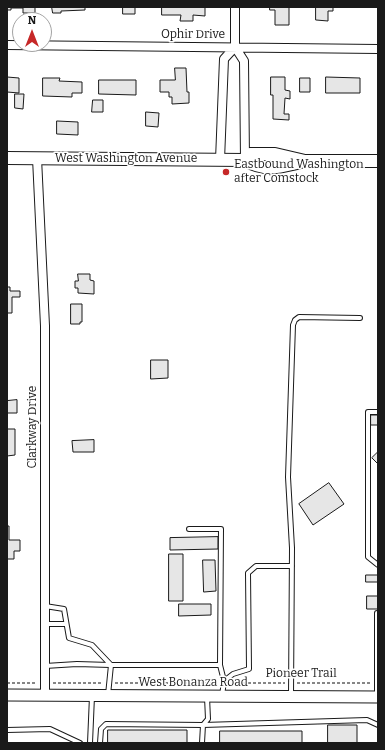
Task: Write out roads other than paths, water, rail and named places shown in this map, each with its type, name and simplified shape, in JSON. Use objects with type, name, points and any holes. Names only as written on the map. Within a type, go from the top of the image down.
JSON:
[{"type":"main road","name":"West Washington Avenue","points":[[7,158],[245,160],[257,167],[277,168],[305,161],[378,161]]},
{"type":"main road","name":"West Bonanza Road","points":[[7,695],[378,697]]},
{"type":"street","points":[[235,7],[235,47],[244,61],[245,160]]},
{"type":"street","name":"Ophir Drive","points":[[7,45],[378,49]]},
{"type":"street","points":[[220,160],[224,59],[235,47]]},
{"type":"street","name":"Clarkway Drive","points":[[37,158],[45,326],[45,695]]},
{"type":"lane","points":[[291,697],[292,566],[288,477],[293,325],[295,320],[299,318],[360,318]]},
{"type":"lane","points":[[378,412],[368,412],[368,557],[378,565]]},
{"type":"lane","points":[[189,529],[221,529],[220,665],[224,682],[222,696]]},
{"type":"lane","points":[[224,682],[233,674],[249,669],[248,573],[256,566],[292,566]]},
{"type":"lane","points":[[45,606],[64,609],[68,638],[92,645],[111,665],[108,696]]},
{"type":"lane","points":[[377,613],[378,697]]},
{"type":"lane","points":[[45,624],[65,624]]},
{"type":"lane","points":[[45,666],[77,664],[220,665]]},
{"type":"lane","points":[[90,743],[92,696]]},
{"type":"lane","points":[[202,743],[203,725],[208,719],[207,696]]},
{"type":"lane","points":[[100,743],[101,729],[106,724],[203,725],[367,720],[378,725]]},
{"type":"lane","points":[[7,730],[50,729],[80,743]]},
{"type":"place","name":"Eastbound Washington after Comstock","points":[[226,172]]}]
